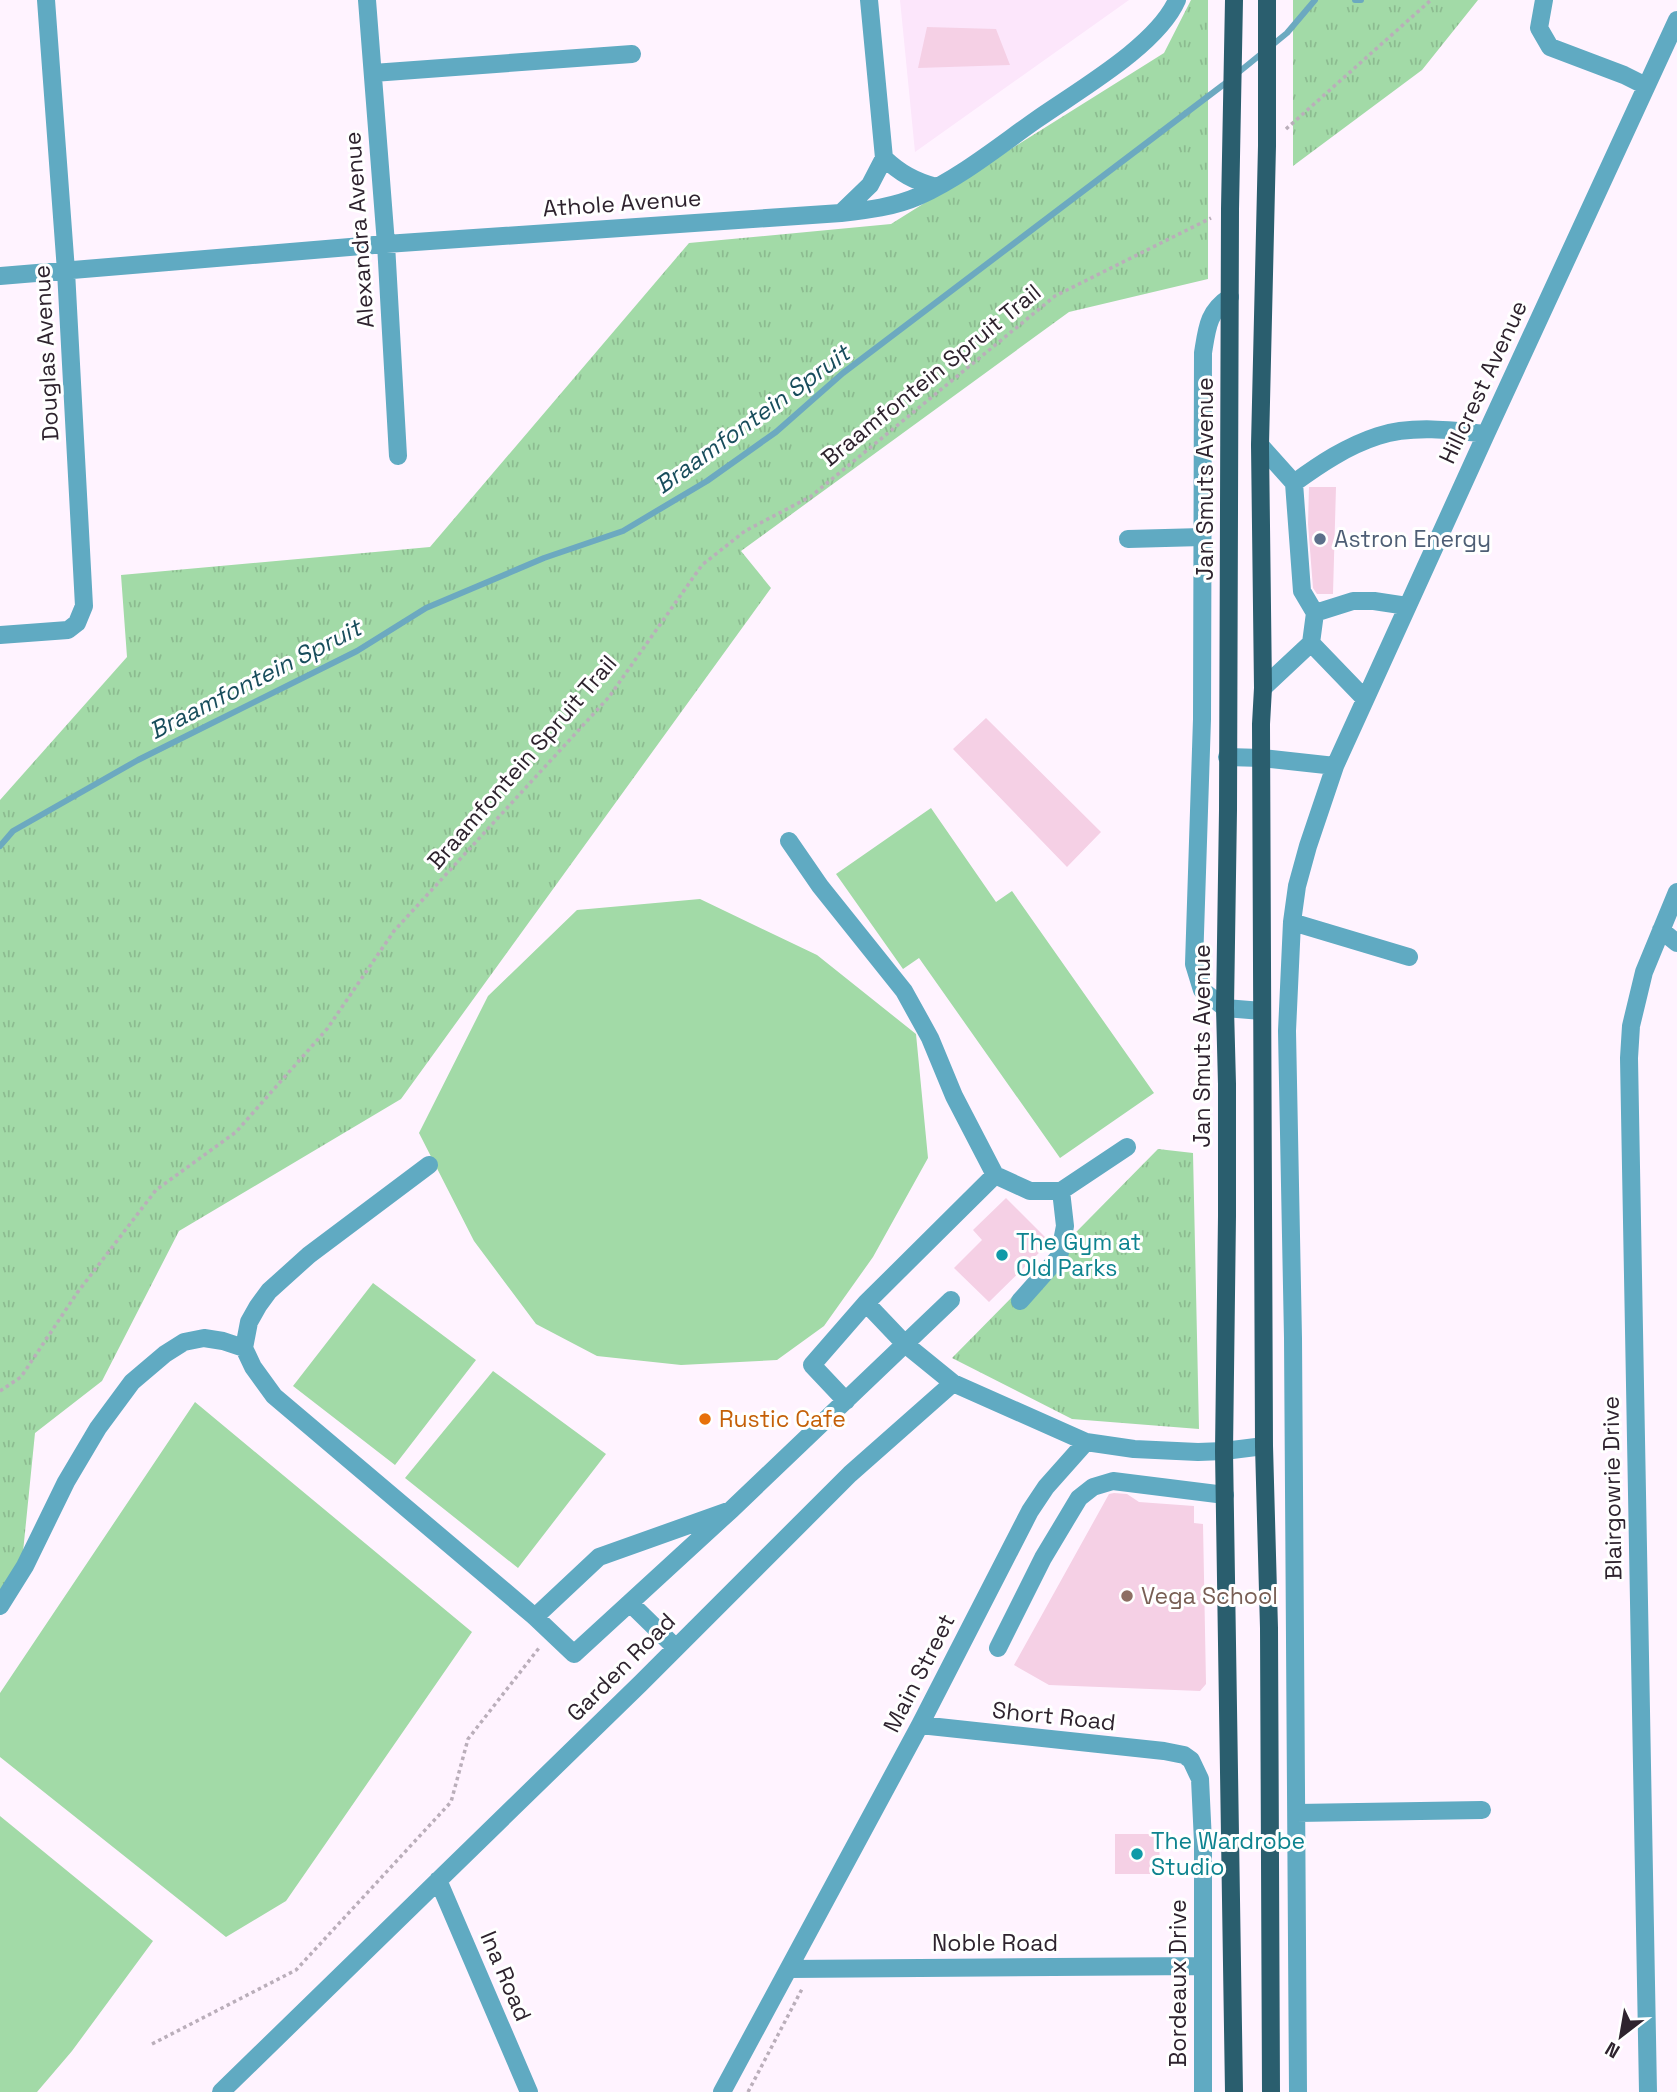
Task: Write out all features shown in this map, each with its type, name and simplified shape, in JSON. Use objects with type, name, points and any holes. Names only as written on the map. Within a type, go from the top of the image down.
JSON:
[{"type":"main road","points":[[1267,0],[1267,146],[1260,445],[1264,1446],[1269,1628],[1271,2092]]},
{"type":"main road","name":"Jan Smuts Avenue","points":[[1234,2],[1230,209],[1224,1451],[1234,2092]]},
{"type":"street","name":"Douglas Avenue","points":[[0,635],[68,629],[77,623],[84,606],[66,271],[46,0]]},
{"type":"street","name":"Alexandra Avenue","points":[[367,0],[386,244],[398,456]]},
{"type":"street","points":[[841,213],[870,185],[884,158],[869,0]]},
{"type":"street","name":"Athole Avenue","points":[[0,276],[386,244],[841,213],[884,207],[903,202],[936,187],[1131,54],[1169,16],[1177,0]]},
{"type":"street","points":[[1544,0],[1539,28],[1550,47],[1646,86]]},
{"type":"street","name":"Hillcrest Avenue","points":[[1292,922],[1304,859],[1335,766],[1677,20]]},
{"type":"street","points":[[373,74],[632,54]]},
{"type":"street","points":[[884,158],[903,175],[936,187]]},
{"type":"street","points":[[1230,297],[1218,305],[1207,324],[1203,353],[1202,719],[1194,964],[1202,990],[1225,1008],[1262,1012]]},
{"type":"street","points":[[1294,483],[1347,449],[1380,435],[1420,429],[1486,434]]},
{"type":"street","points":[[1260,445],[1294,483],[1303,592],[1315,613],[1311,643],[1263,688]]},
{"type":"street","points":[[1128,539],[1202,537]]},
{"type":"street","points":[[1315,613],[1353,601],[1407,606]]},
{"type":"street","points":[[1311,643],[1365,699]]},
{"type":"street","points":[[1227,757],[1335,766]]},
{"type":"street","points":[[789,841],[820,886],[904,991],[930,1038],[954,1096],[995,1175],[1030,1191],[1061,1191],[1127,1147]]},
{"type":"street","name":"Blairgowrie Drive","points":[[1648,2092],[1629,1058],[1631,1026],[1644,972],[1677,892]]},
{"type":"street","points":[[1298,2092],[1293,1366],[1287,1031],[1292,922],[1409,957]]},
{"type":"street","points":[[1661,930],[1677,943]]},
{"type":"street","points":[[429,1165],[309,1255],[269,1291],[249,1322],[244,1348],[253,1367],[274,1396],[535,1617],[574,1654],[731,1510],[951,1300]]},
{"type":"street","points":[[846,1401],[811,1365],[866,1303],[995,1175]]},
{"type":"street","points":[[1020,1301],[1059,1257],[1065,1226],[1061,1191]]},
{"type":"street","points":[[866,1303],[905,1344],[953,1383],[1086,1442],[1134,1449],[1224,1451],[1264,1446]]},
{"type":"street","points":[[0,1606],[24,1566],[66,1482],[132,1382],[184,1342],[204,1338],[223,1340],[244,1348]]},
{"type":"street","name":"Garden Road","points":[[222,2092],[850,1474],[953,1383]]},
{"type":"street","name":"Main Street","points":[[722,2092],[920,1726],[1030,1511],[1086,1442]]},
{"type":"street","points":[[998,1648],[1043,1558],[1079,1498],[1093,1487],[1113,1482],[1225,1495]]},
{"type":"street","points":[[535,1617],[598,1557],[731,1510]]},
{"type":"street","points":[[1013,1543],[1043,1558]]},
{"type":"street","points":[[630,1603],[676,1648]]},
{"type":"street","name":"Short Road","points":[[920,1726],[1184,1755]]},
{"type":"street","name":"Bordeaux Drive","points":[[1184,1755],[1191,1760],[1200,1779],[1203,1842],[1203,2092]]},
{"type":"street","points":[[1297,1813],[1482,1810]]},
{"type":"street","name":"Ina Road","points":[[438,1880],[529,2092]]},
{"type":"street","name":"Noble Road","points":[[789,1969],[1202,1966]]},
{"type":"path","points":[[1267,146],[1432,0]]},
{"type":"path","name":"Braamfontein Spruit Trail","points":[[0,1391],[21,1377],[77,1293],[156,1189],[236,1132],[327,1029],[394,932],[609,697],[702,565],[745,531],[810,497],[1055,296],[1230,209]]},
{"type":"path","points":[[152,2044],[296,1970],[451,1802],[468,1739],[551,1633]]},
{"type":"shaded area","points":[[900,0],[1129,0],[915,152]]},
{"type":"green space","points":[[1191,0],[1208,0],[1208,279],[1069,312],[741,551],[771,588],[401,1099],[179,1231],[102,1381],[35,1433],[22,1562],[0,1598],[0,800],[127,657],[121,575],[430,547],[689,243],[891,224],[1164,53]]},
{"type":"green space","points":[[1293,0],[1478,0],[1422,70],[1293,166]]},
{"type":"green space","points":[[931,808],[996,902],[1012,891],[1154,1093],[1060,1158],[919,958],[903,969],[836,874]]},
{"type":"green space","points":[[700,899],[817,955],[916,1034],[928,1158],[873,1257],[824,1326],[777,1360],[681,1365],[597,1356],[536,1324],[474,1241],[419,1133],[488,996],[577,910]]},
{"type":"green space","points":[[1158,1149],[1193,1153],[1199,1429],[1072,1419],[952,1358]]},
{"type":"green space","points":[[373,1283],[476,1360],[395,1465],[293,1386]]},
{"type":"green space","points":[[493,1371],[606,1454],[518,1568],[405,1478]]},
{"type":"green space","points":[[195,1402],[472,1632],[286,1901],[226,1937],[0,1757],[0,1693]]},
{"type":"green space","points":[[0,1816],[153,1941],[72,2051],[37,2092],[0,2092]]},
{"type":"building","points":[[927,27],[996,29],[1010,65],[918,68]]},
{"type":"building","points":[[1309,487],[1336,487],[1333,594],[1317,594],[1313,588],[1308,524]]},
{"type":"building","points":[[986,718],[1101,832],[1067,867],[953,749]]},
{"type":"building","name":"The Gym at Old Parks","points":[[1006,1198],[1050,1242],[989,1302],[954,1268],[982,1240],[973,1230]]},
{"type":"building","points":[[1109,1494],[1127,1494],[1139,1502],[1194,1506],[1194,1523],[1203,1524],[1206,1684],[1200,1691],[1049,1685],[1014,1665]]},
{"type":"building","name":"The Wardrobe Studio","points":[[1115,1834],[1159,1834],[1160,1874],[1115,1874]]},
{"type":"waterway","name":"Braamfontein Spruit","points":[[0,846],[13,831],[138,760],[357,651],[426,608],[544,558],[623,531],[707,481],[776,432],[843,373],[1223,85],[1287,33],[1315,0]]},
{"type":"waterway","name":"Braamfontein Spruit","points":[[1355,0],[1361,0]]},
{"type":"place","name":"Astron Energy","points":[[1320,539]]},
{"type":"place","name":"The Gym at Old Parks","points":[[1002,1255]]},
{"type":"place","name":"Rustic Cafe","points":[[705,1419]]},
{"type":"place","name":"Vega School","points":[[1127,1596]]},
{"type":"place","name":"The Wardrobe Studio","points":[[1137,1854]]}]
